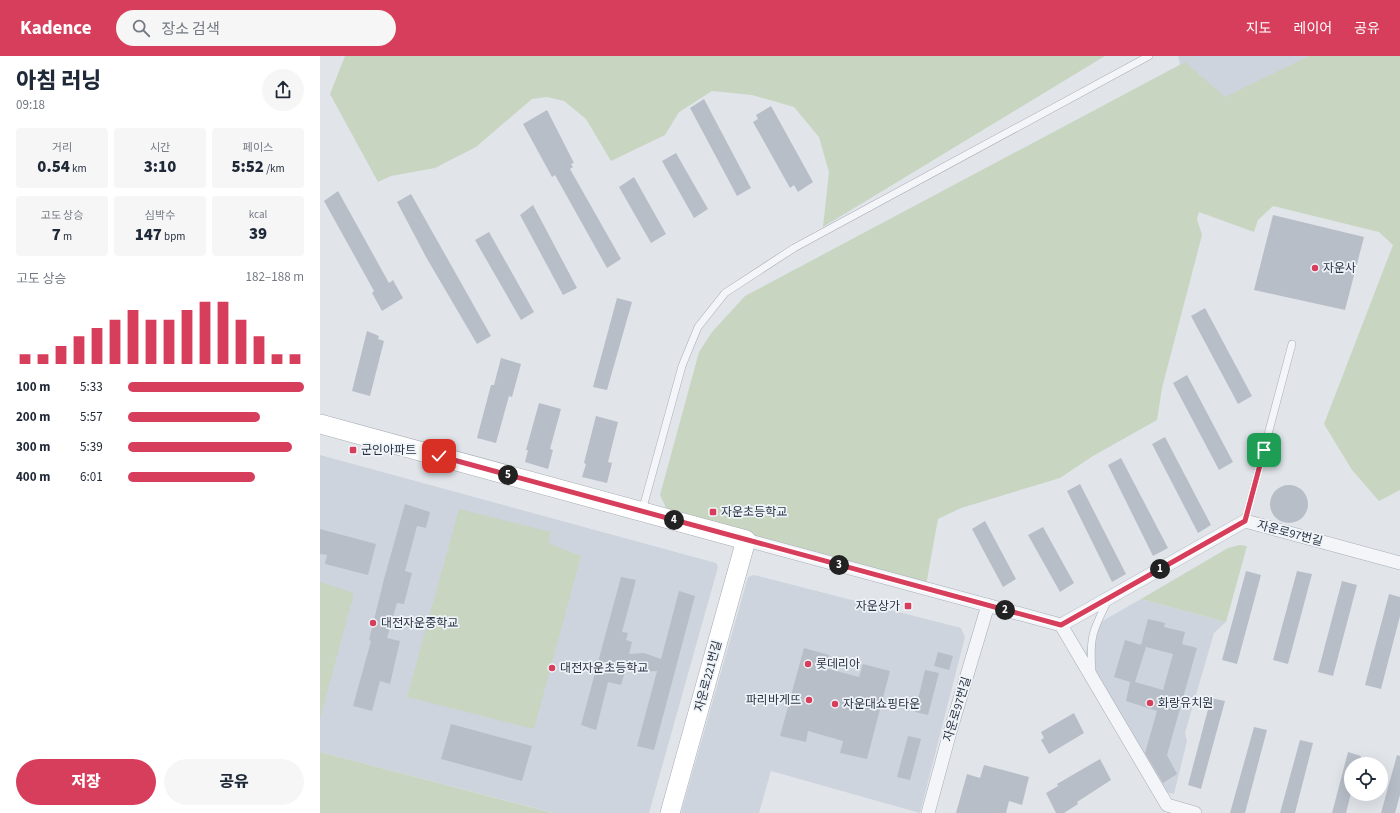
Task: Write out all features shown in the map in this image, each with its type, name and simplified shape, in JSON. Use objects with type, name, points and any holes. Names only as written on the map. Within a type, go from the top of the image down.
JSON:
[{"type":"street","points":[[320,424],[1061,625],[1166,809],[1195,813]]},
{"type":"street","name":"자운로97번길","points":[[1061,625],[1245,521],[1400,563]]},
{"type":"street","name":"자운로221번길","points":[[670,813],[746,540]]},
{"type":"street","name":"자운로97번길","points":[[928,813],[950,732],[988,605]]},
{"type":"lane","points":[[642,512],[682,366],[698,327],[725,293],[794,248],[1149,56]]},
{"type":"lane","points":[[1245,521],[1292,344]]},
{"type":"lane","points":[[1093,682],[1090,649],[1093,629],[1109,598]]},
{"type":"shaded area","points":[[1178,56],[1400,56],[1195,121]]},
{"type":"shaded area","name":"대전자운초등학교","points":[[320,455],[716,563],[718,567],[649,813],[554,813],[320,752]]},
{"type":"shaded area","points":[[754,575],[961,628],[965,637],[920,813],[771,771],[759,813],[681,813],[748,577]]},
{"type":"shaded area","name":"화랑유치원","points":[[1141,599],[1226,622],[1214,633],[1185,733],[1187,741],[1174,794],[1157,790],[1086,664],[1086,652],[1089,642],[1099,623]]},
{"type":"green space","points":[[345,56],[1105,56],[823,227],[829,172],[819,137],[794,107],[752,95],[712,91],[679,112],[665,135],[611,161],[586,119],[564,101],[547,97],[532,99],[476,147],[435,168],[391,176],[378,182],[330,94]]},
{"type":"green space","points":[[1309,56],[1400,56],[1400,490],[1379,501],[1352,470],[1324,424],[1393,245],[1379,232],[1273,206],[1258,220],[1254,232],[1199,212],[1197,219],[1202,235],[1162,388],[1157,420],[1093,456],[1060,478],[961,508],[938,519],[926,585],[668,512],[660,495],[699,352],[712,332],[745,296],[1185,62],[1225,97]]},
{"type":"green space","points":[[459,509],[551,532],[548,543],[581,556],[534,729],[407,697]]},
{"type":"green space","points":[[1240,545],[1247,546],[1226,622],[1141,599],[1228,548]]},
{"type":"green space","points":[[320,582],[354,593],[320,719]]},
{"type":"green space","points":[[320,752],[553,813],[320,813]]},
{"type":"building","points":[[704,99],[751,188],[737,196],[690,108]]},
{"type":"building","points":[[771,106],[813,182],[798,192],[794,185],[790,188],[753,122],[758,119],[756,115]]},
{"type":"building","points":[[547,110],[574,163],[571,164],[573,167],[570,169],[621,259],[607,268],[555,175],[552,177],[523,124]]},
{"type":"building","points":[[676,153],[708,209],[694,218],[662,161]]},
{"type":"building","points":[[634,177],[666,234],[651,243],[619,187]]},
{"type":"building","points":[[338,191],[389,283],[393,280],[403,298],[382,311],[372,293],[374,291],[324,201]]},
{"type":"building","points":[[411,194],[491,336],[477,344],[426,257],[397,202]]},
{"type":"building","points":[[533,205],[577,288],[563,295],[520,215]]},
{"type":"building","points":[[1273,215],[1364,237],[1345,310],[1254,290]]},
{"type":"building","points":[[489,232],[534,312],[521,320],[475,240]]},
{"type":"building","points":[[617,298],[632,302],[607,390],[593,387]]},
{"type":"building","points":[[1205,308],[1252,396],[1238,404],[1191,316]]},
{"type":"building","points":[[367,331],[379,336],[378,339],[384,341],[370,396],[352,391]]},
{"type":"building","points":[[501,358],[521,364],[512,397],[509,396],[496,443],[477,438],[491,385],[494,385]]},
{"type":"building","points":[[1187,375],[1233,462],[1219,470],[1173,383]]},
{"type":"building","points":[[539,403],[561,409],[550,449],[553,450],[548,469],[525,462],[528,450],[526,450]]},
{"type":"building","points":[[596,416],[618,422],[608,462],[612,463],[607,483],[582,477]]},
{"type":"building","points":[[1165,437],[1211,525],[1198,533],[1152,444]]},
{"type":"building","points":[[1121,458],[1168,548],[1153,556],[1108,465]]},
{"type":"building","points":[[1080,484],[1126,574],[1112,582],[1067,491]]},
{"type":"building","points":[[1285,485],[1293,485],[1303,490],[1307,497],[1307,511],[1303,518],[1293,523],[1285,523],[1275,518],[1273,515],[1270,508],[1270,500],[1275,490],[1278,488]]},
{"type":"building","points":[[405,504],[430,512],[426,528],[417,526],[405,571],[412,573],[404,604],[397,603],[387,638],[400,641],[390,684],[380,681],[372,711],[353,706],[371,641],[369,640],[384,579]]},
{"type":"building","points":[[985,521],[1016,579],[1003,587],[972,529]]},
{"type":"building","points":[[1043,527],[1074,583],[1060,592],[1028,535]]},
{"type":"building","points":[[320,529],[376,544],[368,575],[325,564],[327,555],[320,554]]},
{"type":"building","points":[[1246,571],[1261,575],[1237,664],[1222,660]]},
{"type":"building","points":[[1297,571],[1312,574],[1288,664],[1273,660]]},
{"type":"building","points":[[621,577],[636,580],[622,632],[628,633],[626,640],[632,642],[629,654],[644,653],[661,659],[679,591],[695,596],[654,750],[637,746],[657,671],[641,672],[626,668],[621,685],[608,682],[596,730],[581,725]]},
{"type":"building","points":[[1342,581],[1357,585],[1333,676],[1318,672]]},
{"type":"building","points":[[1389,594],[1400,597],[1400,616],[1381,689],[1365,685]]},
{"type":"building","points":[[1148,619],[1165,623],[1164,627],[1185,632],[1182,644],[1197,648],[1167,755],[1177,774],[1163,783],[1145,753],[1157,711],[1126,701],[1130,682],[1114,677],[1125,640],[1141,645]],"holes":[[[1146,647],[1173,654],[1163,690],[1135,682]]]},
{"type":"building","name":"자운대쇼핑타운","points":[[804,648],[829,655],[825,668],[859,677],[863,664],[890,671],[867,759],[840,753],[843,741],[808,731],[806,742],[780,736]]},
{"type":"building","points":[[938,652],[953,656],[949,670],[934,666]]},
{"type":"building","points":[[925,670],[939,673],[928,715],[915,712]]},
{"type":"building","points":[[1211,698],[1225,701],[1201,789],[1188,785]]},
{"type":"building","points":[[1074,713],[1084,733],[1049,754],[1041,740],[1044,738],[1041,732]]},
{"type":"building","points":[[451,724],[532,746],[522,781],[441,759]]},
{"type":"building","points":[[1254,727],[1267,730],[1245,813],[1230,813]]},
{"type":"building","points":[[908,736],[921,739],[910,780],[897,777]]},
{"type":"building","points":[[1300,740],[1313,743],[1295,813],[1280,813]]},
{"type":"building","points":[[1348,752],[1361,756],[1361,757],[1347,757]]},
{"type":"building","points":[[1397,755],[1400,756],[1400,795],[1395,813],[1381,813],[1384,801],[1388,801],[1388,788]]},
{"type":"building","points":[[1100,759],[1111,780],[1077,802],[1078,804],[1064,813],[1056,813],[1046,793],[1058,786],[1057,784]]},
{"type":"building","points":[[984,765],[1029,777],[1022,805],[1009,801],[1006,813],[956,813],[967,774],[980,778]]},
{"type":"building","points":[[1344,767],[1344,801],[1349,801],[1346,813],[1332,813]]},
{"type":"place","name":"자운사","points":[[1315,268]]},
{"type":"place","name":"군인아파트","points":[[353,450]]},
{"type":"place","name":"자운초등학교","points":[[713,512]]},
{"type":"place","name":"자운상가","points":[[908,606]]},
{"type":"place","name":"대전자운중학교","points":[[373,623]]},
{"type":"place","name":"롯데리아","points":[[808,664]]},
{"type":"place","name":"대전자운초등학교","points":[[552,668]]},
{"type":"place","name":"파리바게뜨","points":[[809,700]]},
{"type":"place","name":"화랑유치원","points":[[1150,703]]},
{"type":"place","name":"자운대쇼핑타운","points":[[835,704]]},
{"type":"route","points":[[439,456],[1061,625],[1245,521],[1264,450]]}]
